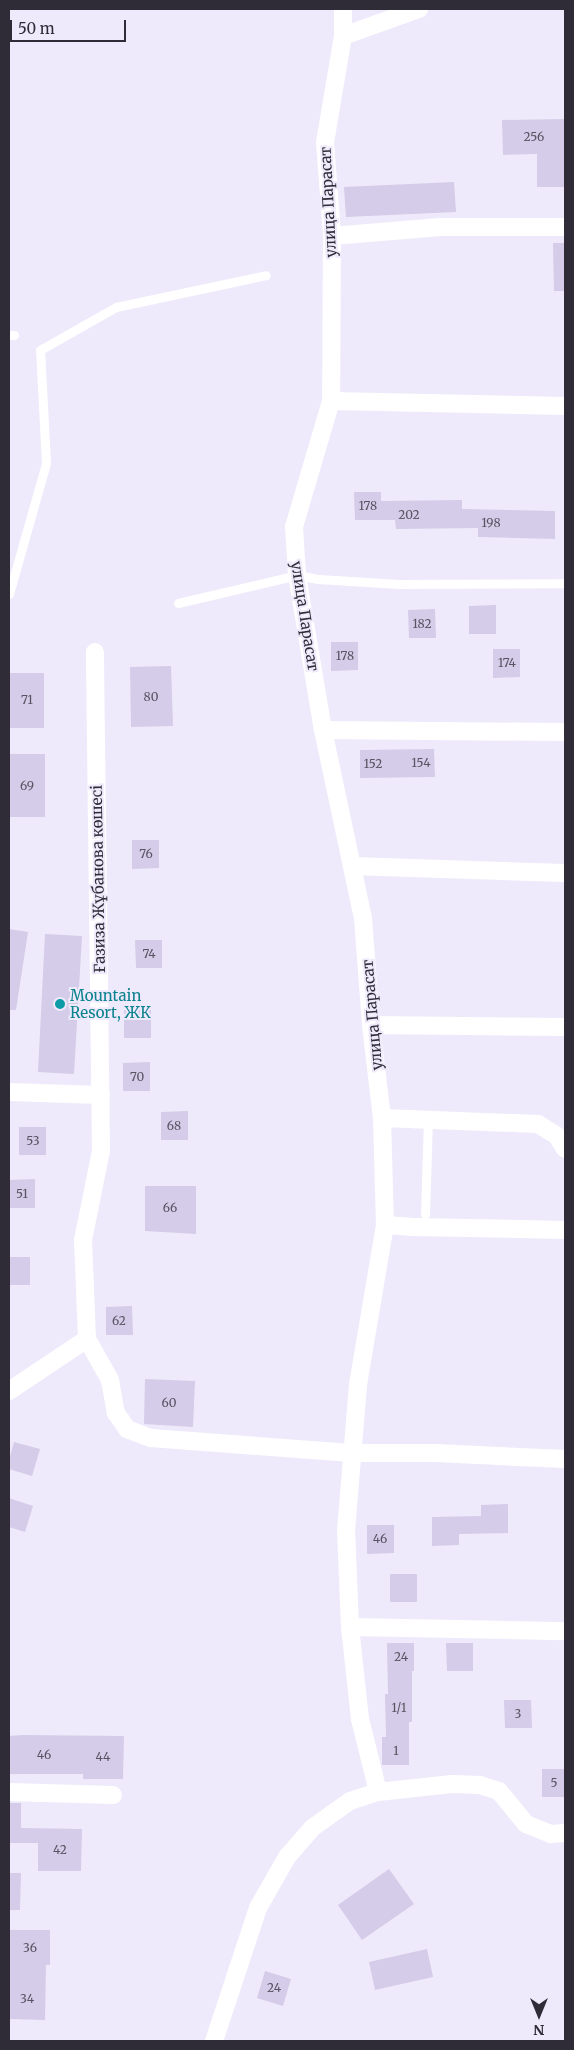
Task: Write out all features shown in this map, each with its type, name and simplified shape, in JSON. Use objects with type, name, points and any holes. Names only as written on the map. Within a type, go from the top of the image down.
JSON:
[{"type":"street","name":"улица Парасат","points":[[343,9],[343,36],[325,142],[332,236],[331,401],[294,527],[297,575],[323,730],[363,918],[371,1025],[382,1118],[384,1225],[358,1384],[346,1530],[350,1627],[360,1719],[378,1792]]},
{"type":"street","points":[[343,36],[419,9]]},
{"type":"street","points":[[332,236],[441,227],[565,227]]},
{"type":"street","points":[[331,401],[565,406]]},
{"type":"street","name":"Ғазиза Жұбанова көшесі","points":[[87,1339],[83,1240],[101,1151],[95,652]]},
{"type":"street","points":[[323,730],[565,732]]},
{"type":"street","points":[[352,866],[565,872]]},
{"type":"street","points":[[371,1025],[565,1027]]},
{"type":"street","points":[[9,1092],[100,1095]]},
{"type":"street","points":[[382,1118],[538,1124],[557,1136],[565,1149]]},
{"type":"street","points":[[384,1225],[565,1230]]},
{"type":"street","points":[[9,1391],[87,1339],[110,1380],[116,1412],[127,1429],[151,1438],[351,1453],[436,1453],[565,1459]]},
{"type":"street","points":[[350,1627],[565,1631]]},
{"type":"street","points":[[214,2041],[258,1908],[287,1857],[312,1828],[350,1801],[378,1792],[452,1784],[480,1785],[499,1791],[526,1824],[551,1834],[565,1833]]},
{"type":"street","points":[[9,1792],[113,1795]]},
{"type":"lane","points":[[9,594],[46,463],[40,350],[116,306],[266,275]]},
{"type":"lane","points":[[178,603],[297,575],[318,579],[399,584],[565,583]]},
{"type":"lane","points":[[425,1214],[428,1120]]},
{"type":"building","points":[[565,119],[564,187],[537,187],[537,154],[503,155],[502,120]]},
{"type":"building","points":[[454,182],[456,212],[346,217],[344,187]]},
{"type":"building","points":[[553,243],[565,243],[565,291],[554,291]]},
{"type":"building","points":[[354,492],[381,492],[381,501],[462,500],[462,509],[555,511],[555,539],[478,537],[478,528],[396,529],[395,520],[355,520]]},
{"type":"building","points":[[496,605],[496,634],[469,634],[469,606]]},
{"type":"building","points":[[435,609],[436,638],[409,638],[408,610]]},
{"type":"building","points":[[331,642],[358,642],[358,670],[331,671]]},
{"type":"building","points":[[493,649],[520,649],[520,677],[493,678]]},
{"type":"building","points":[[171,666],[173,726],[131,727],[130,667]]},
{"type":"building","points":[[9,673],[44,673],[44,728],[9,728]]},
{"type":"building","points":[[434,749],[435,777],[360,778],[360,750]]},
{"type":"building","points":[[9,754],[45,754],[45,817],[9,817]]},
{"type":"building","points":[[132,840],[159,840],[159,868],[132,869]]},
{"type":"building","points":[[9,929],[28,932],[16,1010],[9,1010]]},
{"type":"building","name":"Mountain Resort, ЖК","points":[[45,934],[82,936],[74,1074],[38,1072]]},
{"type":"building","points":[[135,940],[162,940],[162,968],[136,968]]},
{"type":"building","points":[[124,1010],[151,1010],[151,1038],[124,1038]]},
{"type":"building","points":[[150,1062],[150,1091],[123,1091],[123,1063]]},
{"type":"building","points":[[188,1111],[188,1140],[161,1140],[161,1112]]},
{"type":"building","points":[[19,1127],[46,1127],[46,1155],[19,1155]]},
{"type":"building","points":[[35,1179],[35,1208],[9,1208],[9,1180]]},
{"type":"building","points":[[145,1186],[196,1186],[196,1234],[145,1231]]},
{"type":"building","points":[[9,1257],[30,1257],[30,1285],[9,1285]]},
{"type":"building","points":[[132,1306],[133,1335],[106,1335],[106,1307]]},
{"type":"building","points":[[145,1379],[195,1381],[193,1427],[144,1424]]},
{"type":"building","points":[[14,1442],[40,1449],[32,1476],[9,1469],[9,1460]]},
{"type":"building","points":[[9,1498],[33,1506],[25,1532],[9,1527]]},
{"type":"building","points":[[508,1504],[508,1533],[459,1534],[459,1545],[432,1546],[432,1517],[481,1516],[481,1505]]},
{"type":"building","points":[[367,1525],[394,1525],[394,1553],[367,1554]]},
{"type":"building","points":[[390,1574],[417,1574],[417,1602],[390,1602]]},
{"type":"building","points":[[387,1643],[414,1643],[412,1722],[409,1722],[409,1765],[382,1765],[382,1737],[386,1737],[385,1694],[388,1694]]},
{"type":"building","points":[[446,1643],[473,1643],[473,1671],[447,1671]]},
{"type":"building","points":[[504,1700],[531,1700],[532,1728],[505,1728]]},
{"type":"building","points":[[9,1736],[124,1736],[123,1779],[83,1779],[83,1774],[9,1774]]},
{"type":"building","points":[[542,1769],[565,1769],[565,1797],[542,1797]]},
{"type":"building","points":[[9,1803],[21,1803],[21,1828],[82,1829],[81,1871],[38,1871],[38,1843],[9,1843]]},
{"type":"building","points":[[389,1869],[414,1904],[362,1940],[338,1905]]},
{"type":"building","points":[[9,1873],[21,1873],[20,1910],[9,1910]]},
{"type":"building","points":[[9,1930],[50,1930],[50,1965],[46,1965],[45,2020],[9,2019]]},
{"type":"building","points":[[427,1949],[433,1977],[375,1990],[369,1962]]},
{"type":"building","points":[[265,1971],[291,1979],[283,2006],[257,1998]]},
{"type":"place","name":"Mountain Resort, ЖК","points":[[60,1004]]}]
